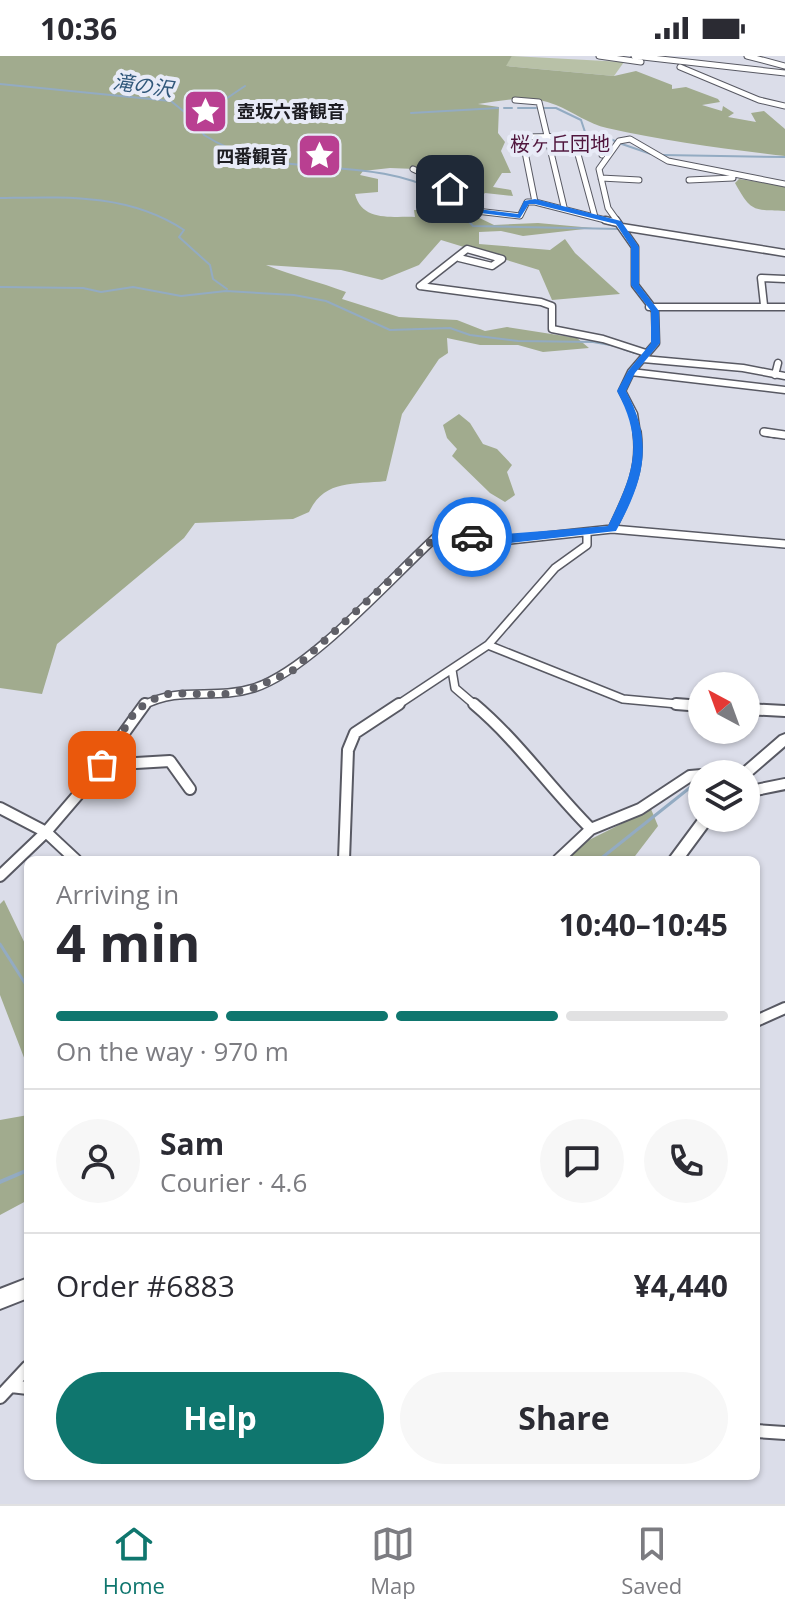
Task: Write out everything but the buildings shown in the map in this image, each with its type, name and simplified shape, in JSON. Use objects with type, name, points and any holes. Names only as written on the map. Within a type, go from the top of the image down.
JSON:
[{"type":"main road","points":[[760,760],[785,739]]},
{"type":"main road","points":[[678,856],[696,832]]},
{"type":"main road","points":[[0,1299],[24,1290]]},
{"type":"street","points":[[599,56],[645,62],[652,58]]},
{"type":"street","points":[[634,56],[664,62],[785,73]]},
{"type":"street","points":[[747,56],[785,66]]},
{"type":"street","points":[[680,63],[676,65],[759,100],[785,106]]},
{"type":"street","points":[[515,100],[539,102],[564,207]]},
{"type":"street","points":[[573,136],[595,217]]},
{"type":"street","points":[[535,202],[522,137],[596,139],[605,145],[601,155],[605,157]]},
{"type":"street","points":[[612,529],[636,479],[640,455],[634,414],[622,394],[631,372],[656,343],[655,311],[635,285],[635,247],[608,208],[599,169],[605,157],[619,141],[630,139],[668,161],[785,184]]},
{"type":"street","points":[[413,169],[450,186],[450,196],[476,211],[520,216],[527,202],[535,202],[564,207],[620,225],[785,253]]},
{"type":"street","points":[[689,180],[743,177]]},
{"type":"street","points":[[601,178],[639,180]]},
{"type":"street","points":[[459,258],[492,266],[502,259],[467,249],[420,286],[549,304],[552,329],[603,339],[645,356],[785,376]]},
{"type":"street","points":[[764,305],[761,278],[785,279]]},
{"type":"street","points":[[649,307],[785,307]]},
{"type":"street","points":[[775,375],[778,363]]},
{"type":"street","points":[[631,372],[704,378],[785,390]]},
{"type":"street","points":[[764,432],[785,435]]},
{"type":"street","points":[[0,876],[46,832],[102,765],[136,710],[171,693],[221,695],[254,688],[292,671],[436,537],[510,540],[612,529],[785,544]]},
{"type":"street","points":[[344,856],[348,750],[355,733],[488,645],[555,568],[587,545],[587,532]]},
{"type":"street","points":[[488,645],[623,699],[688,705]]},
{"type":"street","points":[[452,670],[455,688],[510,734],[556,794],[591,829]]},
{"type":"street","points":[[760,710],[785,711]]},
{"type":"street","points":[[102,765],[170,761],[190,789]]},
{"type":"street","points":[[563,856],[591,829],[640,809],[688,777]]},
{"type":"street","points":[[760,789],[785,784]]},
{"type":"street","points":[[0,808],[46,832],[72,856]]},
{"type":"street","points":[[760,1019],[785,1008]]},
{"type":"street","points":[[0,1397],[24,1371]]},
{"type":"street","points":[[11,1386],[24,1388]]},
{"type":"street","points":[[760,1431],[785,1433]]},
{"type":"green space","points":[[0,56],[512,56],[506,66],[614,76],[636,71],[672,85],[672,89],[686,87],[718,99],[720,102],[702,105],[722,111],[723,106],[734,113],[728,117],[756,122],[751,113],[764,111],[785,129],[785,156],[607,128],[556,105],[536,100],[478,104],[499,107],[498,133],[505,142],[501,151],[511,173],[502,173],[493,187],[511,190],[513,196],[485,193],[465,211],[494,225],[538,223],[593,228],[523,236],[501,231],[479,232],[479,244],[550,250],[565,239],[575,253],[620,294],[552,300],[539,270],[441,240],[419,265],[382,280],[341,270],[266,265],[346,292],[342,299],[399,317],[457,320],[485,331],[507,327],[577,338],[589,348],[543,352],[518,345],[480,345],[447,338],[448,353],[439,359],[402,414],[386,481],[332,489],[316,501],[309,512],[293,519],[195,523],[184,538],[57,644],[42,694],[0,688]],"holes":[[[415,169],[432,177],[420,182],[444,194],[441,202],[458,211],[414,210],[415,217],[388,217],[371,213],[359,203],[355,194],[378,192],[378,179],[360,175],[363,171]]]},
{"type":"green space","points":[[512,56],[624,62],[614,76],[505,66]]},
{"type":"green space","points":[[739,179],[785,186],[785,211],[754,208],[735,183]]},
{"type":"green space","points":[[459,414],[470,423],[483,444],[497,449],[512,465],[507,472],[515,495],[505,502],[490,493],[452,456],[457,449],[447,438],[443,425]]},
{"type":"green space","points":[[651,809],[658,826],[635,856],[568,856],[589,840]]},
{"type":"green space","points":[[4,900],[24,942],[24,1058],[0,995],[0,904]]},
{"type":"green space","points":[[24,1116],[24,1202],[0,1215],[0,1120]]},
{"type":"waterway","name":"滝の沢","points":[[0,84],[171,101],[204,128],[201,130],[204,135],[233,150],[262,159],[381,173],[410,180],[440,192],[438,200],[461,213],[473,226],[620,229]]},
{"type":"waterway","points":[[196,119],[245,86]]},
{"type":"waterway","points":[[411,113],[498,108]]},
{"type":"waterway","points":[[504,108],[512,108]]},
{"type":"waterway","points":[[518,108],[536,108]]},
{"type":"waterway","points":[[542,108],[556,108],[581,120],[586,135],[601,135],[615,141]]},
{"type":"waterway","points":[[619,143],[651,154]]},
{"type":"waterway","points":[[662,155],[785,157]]},
{"type":"waterway","points":[[0,198],[72,198],[141,209],[184,230],[179,237],[210,265],[213,279],[227,289]]},
{"type":"waterway","name":"滝の沢","points":[[670,238],[734,248]]},
{"type":"waterway","points":[[0,287],[83,288],[101,292],[133,287],[181,296],[226,291],[294,295],[326,301],[390,330],[450,328],[470,335],[518,341],[593,342],[616,346]]},
{"type":"waterway","points":[[623,349],[635,353]]},
{"type":"waterway","points":[[763,784],[785,779]]},
{"type":"waterway","points":[[604,856],[688,789]]},
{"type":"waterway","points":[[0,944],[24,982]]},
{"type":"waterway","points":[[0,1182],[24,1172]]},
{"type":"way so far","points":[[102,765],[142,705],[171,693],[221,695],[279,679],[292,671],[436,537],[472,537]]},
{"type":"place","name":"壺坂六番観音","points":[[206,111]]},
{"type":"place","name":"四番観音","points":[[319,156]]},
{"type":"district","name":"桜ヶ丘団地","points":[[560,143]]},
{"type":"route","points":[[450,189],[448,193],[452,198],[476,211],[520,216],[530,201],[564,207],[618,223],[635,247],[635,285],[655,311],[656,343],[631,372],[622,391],[634,414],[640,455],[636,479],[612,529],[510,540],[472,537]]}]
